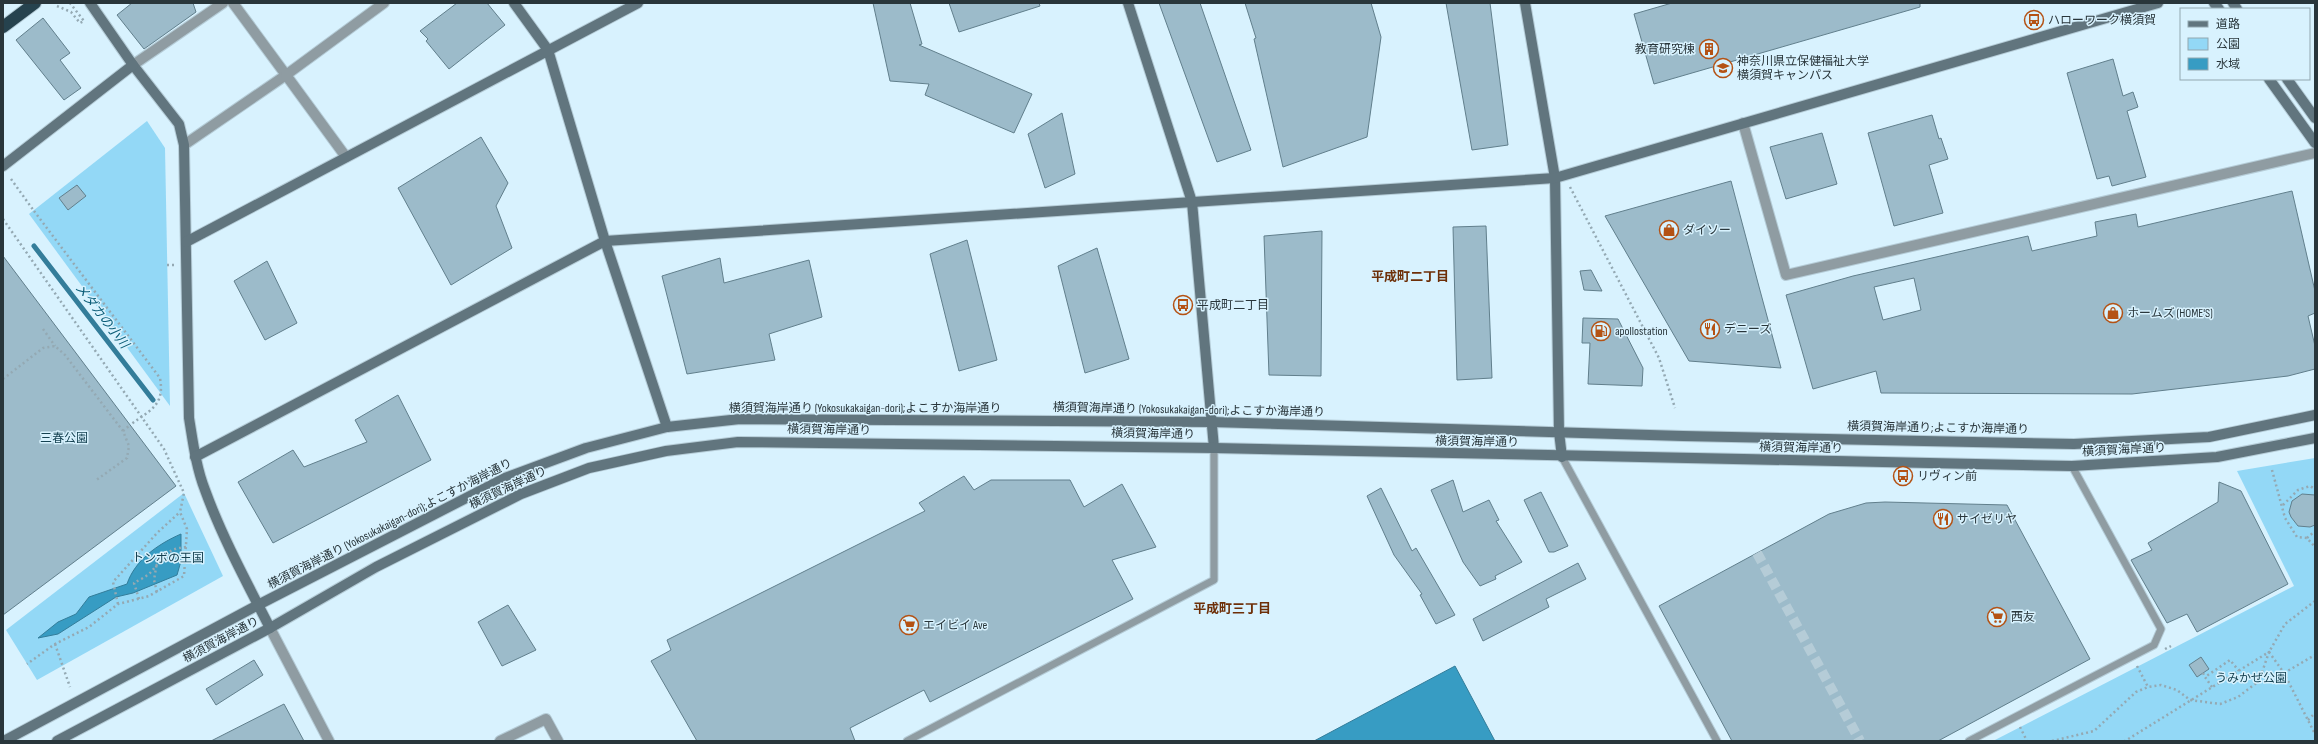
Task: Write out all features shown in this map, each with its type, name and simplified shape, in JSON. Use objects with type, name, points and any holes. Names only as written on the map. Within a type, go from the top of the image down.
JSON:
[{"type":"highway","points":[[3,27],[35,3]]},
{"type":"street","points":[[90,3],[133,65],[179,124],[184,145],[189,418],[195,457],[204,490],[258,605],[329,741]]},
{"type":"street","points":[[3,166],[133,65],[223,3]]},
{"type":"street","points":[[233,3],[346,157]]},
{"type":"street","points":[[184,145],[384,3]]},
{"type":"street","points":[[514,3],[548,50],[605,241],[667,427]]},
{"type":"street","points":[[186,242],[638,3]]},
{"type":"street","points":[[1128,3],[1192,202],[1214,448]]},
{"type":"street","points":[[1525,3],[1560,177],[1559,432],[1562,457]]},
{"type":"street","points":[[195,457],[605,241],[1560,177],[2158,3]]},
{"type":"street","points":[[2270,80],[2315,143]]},
{"type":"street","points":[[2288,80],[2315,118]]},
{"type":"street","points":[[1743,123],[1786,275],[2315,153]]},
{"type":"street","name":"横須賀海岸通り;よこすか海岸通り","points":[[1559,432],[2074,444],[2209,437],[2315,415]]},
{"type":"street","name":"横須賀海岸通り (Yokosukakaigan-dori);よこすか海岸通り","points":[[4,741],[258,605],[505,478],[586,448],[667,427],[740,419],[1212,422],[1559,432]]},
{"type":"street","name":"横須賀海岸通り","points":[[57,741],[270,628],[376,567],[521,494],[589,468],[666,452],[738,442],[1214,448],[1562,457],[2072,466],[2217,457],[2315,438]]},
{"type":"street","points":[[500,741],[546,718],[558,741]]},
{"type":"lane","points":[[908,741],[1214,580],[1214,448]]},
{"type":"lane","points":[[1562,457],[1717,741]]},
{"type":"lane","points":[[1969,741],[2154,645],[2161,629],[2072,466]]},
{"type":"path","points":[[58,6],[71,12],[80,23],[84,21],[70,3]]},
{"type":"path","points":[[1560,177],[1659,358],[1675,408]]},
{"type":"path","points":[[11,179],[160,378],[163,393],[158,405],[123,431]]},
{"type":"path","points":[[3,219],[164,449],[184,492],[180,512],[187,528],[184,576],[157,592],[139,599],[118,604],[88,627],[55,644],[27,664]]},
{"type":"path","points":[[167,265],[174,265]]},
{"type":"path","points":[[43,329],[55,346],[65,355],[123,431],[129,446],[127,458],[96,480]]},
{"type":"path","points":[[3,379],[43,348],[55,346]]},
{"type":"path","points":[[2272,470],[2283,505],[2285,518],[2297,537],[2307,538],[2315,547]]},
{"type":"path","points":[[2283,505],[2298,490],[2310,486],[2315,489]]},
{"type":"path","points":[[184,492],[190,490]]},
{"type":"path","points":[[118,604],[113,582],[156,533],[180,512]]},
{"type":"path","points":[[2307,538],[2315,531]]},
{"type":"path","points":[[139,599],[134,583],[149,573],[158,561],[173,548],[186,547]]},
{"type":"path","points":[[157,592],[154,580],[158,561]]},
{"type":"path","points":[[2052,741],[2094,731],[2136,692],[2148,687],[2161,685],[2177,690],[2190,700],[2220,704],[2238,697],[2259,681],[2269,652],[2285,624],[2315,601]]},
{"type":"path","points":[[55,644],[70,687]]},
{"type":"path","points":[[2164,650],[2171,646]]},
{"type":"path","points":[[2125,741],[2269,652]]},
{"type":"path","points":[[2269,652],[2284,673],[2315,734]]},
{"type":"path","points":[[2284,673],[2315,655]]},
{"type":"path","points":[[2205,677],[2230,660],[2239,670]]},
{"type":"path","points":[[2143,661],[2136,664],[2148,687]]},
{"type":"path","points":[[2203,673],[2212,687]]},
{"type":"path","points":[[2308,720],[2315,713]]},
{"type":"path","points":[[2014,718],[2027,741]]},
{"type":"green space","points":[[147,121],[165,148],[170,406],[29,214]]},
{"type":"green space","name":"うみかぜ公園","points":[[2315,458],[2315,741],[1993,741],[2294,586],[2237,471]]},
{"type":"green space","name":"トンボの王国","points":[[184,493],[223,576],[37,680],[6,630]]},
{"type":"water","points":[[181,534],[181,561],[177,575],[133,593],[116,597],[58,634],[38,638],[58,622],[76,614],[89,597],[127,584],[136,567],[148,554],[172,538]]},
{"type":"water","points":[[1455,666],[1495,741],[1314,741]]},
{"type":"building","points":[[132,3],[193,3],[196,12],[144,49],[117,15]]},
{"type":"building","points":[[457,3],[487,3],[505,25],[449,69],[426,41],[428,39],[420,31]]},
{"type":"building","points":[[873,3],[910,3],[922,44],[919,45],[1032,94],[1014,133],[925,95],[929,84],[890,81]]},
{"type":"building","points":[[949,3],[1039,3],[1040,6],[959,32]]},
{"type":"building","points":[[1159,3],[1200,3],[1251,150],[1217,162]]},
{"type":"building","points":[[1245,3],[1371,3],[1381,37],[1367,137],[1283,167],[1254,39],[1256,38]]},
{"type":"building","points":[[1446,3],[1490,3],[1508,145],[1472,150]]},
{"type":"building","name":"教育研究棟","points":[[1672,3],[1920,3],[1920,7],[1654,84],[1634,14]]},
{"type":"building","points":[[43,18],[70,53],[60,60],[81,88],[64,100],[16,40]]},
{"type":"building","points":[[2113,59],[2123,96],[2133,92],[2138,107],[2127,111],[2146,177],[2112,186],[2109,176],[2097,179],[2067,73]]},
{"type":"building","points":[[1062,113],[1075,174],[1045,188],[1028,134]]},
{"type":"building","points":[[1932,115],[1939,139],[1941,138],[1948,159],[1929,165],[1943,213],[1894,226],[1868,133]]},
{"type":"building","points":[[1822,133],[1837,184],[1786,199],[1770,147]]},
{"type":"building","points":[[481,137],[508,183],[496,206],[512,248],[451,285],[398,188]]},
{"type":"building","points":[[1731,181],[1781,368],[1689,361],[1605,216]]},
{"type":"building","points":[[77,185],[86,196],[68,210],[59,198]]},
{"type":"building","points":[[2292,191],[2315,291],[2315,313],[2308,316],[2315,346],[2315,369],[2288,376],[2132,394],[1881,393],[1876,371],[1813,389],[1786,295],[1853,276],[2028,236],[2032,251],[2097,236],[2095,222],[2136,214],[2138,227]],"holes":[[[1914,278],[1921,310],[1883,320],[1874,287]]]},
{"type":"building","points":[[1486,226],[1492,378],[1457,380],[1453,227]]},
{"type":"building","points":[[1322,231],[1321,376],[1269,375],[1264,236]]},
{"type":"building","points":[[967,240],[997,360],[959,371],[930,254]]},
{"type":"building","points":[[1097,248],[1129,359],[1085,373],[1058,266]]},
{"type":"building","name":"三春公園","points":[[3,256],[176,486],[3,615]]},
{"type":"building","points":[[720,258],[724,283],[809,260],[822,317],[769,334],[775,360],[687,374],[662,276]]},
{"type":"building","points":[[267,261],[297,323],[265,340],[234,281]]},
{"type":"building","points":[[1591,270],[1602,291],[1584,290],[1580,271]]},
{"type":"building","points":[[1583,318],[1618,319],[1643,368],[1642,386],[1588,384],[1590,343],[1582,343]]},
{"type":"building","points":[[398,395],[431,460],[273,543],[238,482],[293,450],[304,467],[367,442],[355,420]]},
{"type":"building","points":[[964,476],[974,490],[991,480],[1070,480],[1084,507],[1122,484],[1156,547],[1112,560],[1133,599],[930,702],[924,690],[850,728],[855,741],[697,741],[651,661],[671,650],[667,640],[925,511],[919,503]]},
{"type":"building","points":[[1453,480],[1463,512],[1489,500],[1499,520],[1496,521],[1522,562],[1495,576],[1496,579],[1480,586],[1463,562],[1431,490]]},
{"type":"building","points":[[2219,482],[2241,491],[2288,584],[2197,632],[2187,614],[2167,623],[2131,560],[2152,550],[2148,543],[2218,502]]},
{"type":"building","points":[[1381,488],[1412,551],[1416,548],[1455,615],[1436,624],[1420,595],[1422,594],[1394,555],[1367,496]]},
{"type":"building","points":[[1541,492],[1568,546],[1554,552],[1549,552],[1524,500]]},
{"type":"building","points":[[2302,494],[2315,495],[2315,525],[2310,527],[2298,526],[2289,512],[2292,501]]},
{"type":"building","points":[[1885,502],[2007,505],[2090,659],[1938,741],[1732,741],[1659,606],[1829,514],[1866,503]]},
{"type":"building","points":[[1578,563],[1586,579],[1546,599],[1549,607],[1483,641],[1473,619]]},
{"type":"building","points":[[508,605],[536,650],[502,666],[478,622]]},
{"type":"building","points":[[2201,657],[2209,669],[2197,677],[2189,665]]},
{"type":"building","points":[[254,660],[263,675],[216,705],[206,689]]},
{"type":"building","points":[[284,704],[304,741],[211,741]]},
{"type":"waterway","name":"メダカの小川","points":[[34,246],[153,400]]},
{"type":"tunnel","points":[[1757,553],[1860,741]]},
{"type":"place","name":"ハローワーク横須賀","points":[[2034,20]]},
{"type":"place","name":"教育研究棟","points":[[1709,49]]},
{"type":"place","name":"神奈川県立保健福祉大学 横須賀キャンパス","points":[[1723,68]]},
{"type":"place","name":"ダイソー","points":[[1669,230]]},
{"type":"place","name":"平成町二丁目","points":[[1183,305]]},
{"type":"place","name":"ホームズ (HOME'S)","points":[[2113,313]]},
{"type":"place","name":"デニーズ","points":[[1710,329]]},
{"type":"place","name":"apollostation","points":[[1601,331]]},
{"type":"place","name":"リヴィン前","points":[[1903,476]]},
{"type":"place","name":"サイゼリヤ","points":[[1943,519]]},
{"type":"place","name":"西友","points":[[1997,617]]},
{"type":"place","name":"エイビイ Ave","points":[[909,625]]},
{"type":"district","name":"平成町二丁目","points":[[1410,277]]},
{"type":"district","name":"平成町三丁目","points":[[1232,609]]}]
